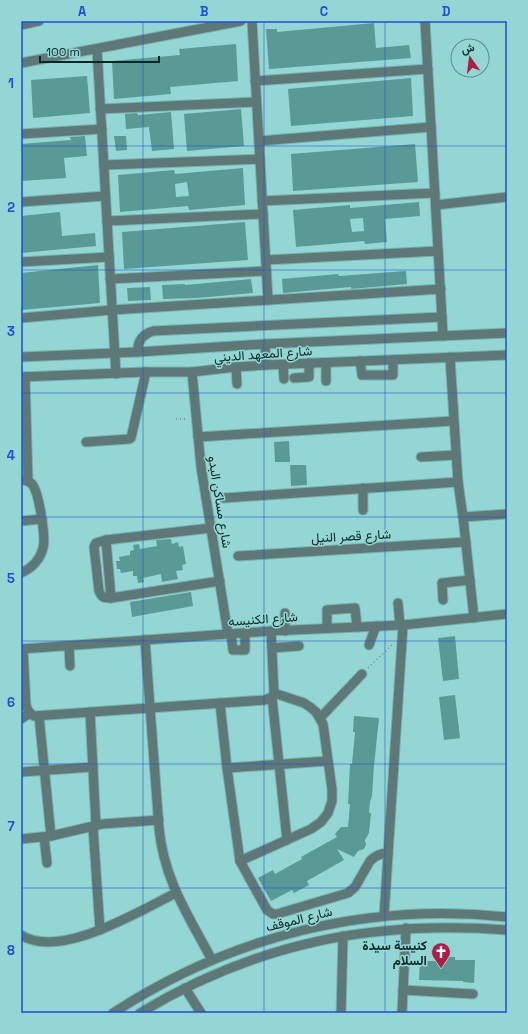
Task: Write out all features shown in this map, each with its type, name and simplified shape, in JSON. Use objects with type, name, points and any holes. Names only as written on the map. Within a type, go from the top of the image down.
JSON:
[{"type":"street","points":[[21,25],[39,21]]},
{"type":"street","points":[[21,64],[241,21]]},
{"type":"street","points":[[252,21],[268,300]]},
{"type":"street","points":[[425,21],[443,336]]},
{"type":"street","points":[[97,49],[116,374]]},
{"type":"street","points":[[255,81],[428,68]]},
{"type":"street","points":[[100,109],[256,102]]},
{"type":"street","points":[[259,141],[431,127]]},
{"type":"street","points":[[21,134],[102,129]]},
{"type":"street","points":[[104,165],[260,159]]},
{"type":"street","points":[[262,201],[435,193]]},
{"type":"street","points":[[21,202],[105,196]]},
{"type":"street","points":[[436,205],[507,198]]},
{"type":"street","points":[[107,221],[263,214]]},
{"type":"street","points":[[266,260],[438,251]]},
{"type":"street","points":[[21,262],[109,258]]},
{"type":"street","points":[[110,279],[266,271]]},
{"type":"street","points":[[21,318],[112,310],[441,290]]},
{"type":"street","points":[[138,352],[140,340],[145,334],[153,331],[238,336],[442,316]]},
{"type":"street","name":"شارع المعهد الديني","points":[[21,357],[138,352],[238,336],[265,344],[507,333]]},
{"type":"street","points":[[265,344],[266,365]]},
{"type":"street","name":"شارع المعهد الديني","points":[[23,377],[146,372],[192,372],[266,365],[507,355]]},
{"type":"street","points":[[450,358],[458,482],[474,618]]},
{"type":"street","points":[[360,361],[362,375],[393,375],[393,360]]},
{"type":"street","points":[[326,363],[326,381]]},
{"type":"street","points":[[294,378],[309,377],[309,364]]},
{"type":"street","points":[[283,365],[284,379]]},
{"type":"street","points":[[236,367],[237,384]]},
{"type":"street","points":[[86,442],[131,438],[146,372]]},
{"type":"street","name":"شارع مساكن البدو","points":[[192,372],[201,466],[233,650],[245,650],[245,633]]},
{"type":"street","points":[[21,573],[29,569],[40,556],[45,539],[35,488],[25,481],[23,377]]},
{"type":"street","points":[[198,437],[454,421]]},
{"type":"street","points":[[421,457],[456,455]]},
{"type":"street","points":[[224,498],[458,482]]},
{"type":"street","points":[[363,488],[363,510]]},
{"type":"street","points":[[463,517],[507,514]]},
{"type":"street","points":[[21,521],[42,519]]},
{"type":"street","points":[[211,528],[98,542],[94,546],[99,591],[101,596],[111,598],[220,581]]},
{"type":"street","name":"شارع قصر النيل","points":[[238,556],[466,542]]},
{"type":"street","points":[[443,600],[442,583],[470,580]]},
{"type":"street","points":[[384,916],[402,635],[398,603]]},
{"type":"street","points":[[327,628],[327,610],[356,608],[356,627]]},
{"type":"street","points":[[285,613],[285,631]]},
{"type":"street","name":"شارع الكنيسه","points":[[22,649],[271,631],[401,625],[507,614]]},
{"type":"street","points":[[369,645],[376,626]]},
{"type":"street","points":[[271,631],[273,695],[287,840]]},
{"type":"street","points":[[145,640],[158,820],[163,855],[176,893],[212,960]]},
{"type":"street","points":[[69,646],[70,666]]},
{"type":"street","points":[[272,648],[299,646]]},
{"type":"street","points":[[22,649],[26,705],[27,709],[34,715],[44,770],[48,836],[47,863]]},
{"type":"street","points":[[320,718],[362,674]]},
{"type":"street","points":[[21,719],[34,715],[265,700],[273,695],[304,704],[316,712],[320,718],[324,730],[332,795],[332,801],[328,812],[321,822],[311,829],[240,861]]},
{"type":"street","points":[[220,703],[227,768],[240,861],[267,910],[273,914],[277,914],[348,893],[356,887],[370,861],[380,854],[388,853]]},
{"type":"street","points":[[90,712],[94,826],[100,930]]},
{"type":"street","points":[[227,768],[328,761]]},
{"type":"street","points":[[21,772],[93,767]]},
{"type":"street","points":[[21,840],[48,836],[102,824],[158,820]]},
{"type":"street","points":[[21,936],[35,941],[49,942],[72,938],[100,930],[176,893]]},
{"type":"street","name":"شارع الموقف","points":[[113,1013],[167,981],[212,960],[252,945],[296,932],[340,922],[384,916],[455,913],[507,917]]},
{"type":"street","name":"شارع الموقف","points":[[140,1013],[214,974],[256,958],[299,945],[343,936],[406,928],[454,927],[507,930]]},
{"type":"street","points":[[402,1013],[406,928]]},
{"type":"street","points":[[341,1013],[343,936]]},
{"type":"street","points":[[185,988],[201,1013]]},
{"type":"street","points":[[404,990],[473,994]]},
{"type":"path","points":[[176,419],[197,419]]},
{"type":"path","points":[[362,674],[402,635]]},
{"type":"building","points":[[374,23],[376,48],[409,45],[411,58],[269,69],[266,29],[277,29],[277,32]]},
{"type":"building","points":[[236,44],[238,81],[170,87],[171,94],[114,99],[112,61],[180,55],[179,49]]},
{"type":"building","points":[[87,76],[90,113],[33,118],[31,80]]},
{"type":"building","points":[[411,78],[413,116],[291,126],[288,89]]},
{"type":"building","points":[[241,109],[244,146],[187,151],[184,114]]},
{"type":"building","points":[[171,112],[174,149],[152,151],[149,127],[126,129],[125,114],[137,113],[138,115]]},
{"type":"building","points":[[85,136],[87,156],[64,158],[66,178],[21,181],[21,144],[71,140],[70,137]]},
{"type":"building","points":[[114,136],[126,136],[127,150],[116,151]]},
{"type":"building","points":[[415,144],[418,182],[293,191],[291,154]]},
{"type":"building","points":[[243,168],[245,205],[189,210],[188,206],[120,212],[118,175],[174,170],[175,174]],"holes":[[[187,182],[189,196],[176,197],[175,184]]]},
{"type":"building","points":[[419,202],[420,216],[385,219],[387,242],[365,244],[364,241],[296,247],[293,210],[350,205],[350,208]],"holes":[[[363,218],[364,231],[352,232],[350,219]]]},
{"type":"building","points":[[60,212],[62,236],[95,233],[96,246],[21,253],[21,216]]},
{"type":"building","points":[[245,222],[248,260],[124,269],[122,232]]},
{"type":"building","points":[[98,265],[100,303],[21,310],[21,273]]},
{"type":"building","points":[[406,271],[407,284],[283,293],[282,279],[338,274],[339,276]]},
{"type":"building","points":[[251,279],[253,293],[197,298],[163,299],[162,285],[185,285]]},
{"type":"building","points":[[150,287],[151,300],[128,301],[127,288]]},
{"type":"building","points":[[289,441],[290,462],[275,462],[274,442]]},
{"type":"building","points":[[290,465],[306,465],[307,485],[291,486]]},
{"type":"building","points":[[171,539],[172,544],[178,542],[179,547],[183,546],[186,564],[182,565],[183,570],[176,571],[178,579],[162,582],[161,574],[143,578],[144,582],[138,583],[137,576],[133,576],[133,571],[121,573],[120,569],[117,569],[116,561],[120,561],[119,557],[130,555],[130,551],[134,550],[133,545],[139,544],[140,549],[157,546],[156,540]]},
{"type":"building","points":[[191,592],[193,606],[132,617],[130,602]]},
{"type":"building","points":[[455,636],[459,679],[443,681],[438,638]]},
{"type":"building","points":[[455,695],[460,738],[444,740],[439,697]]},
{"type":"building","points":[[354,716],[379,718],[372,796],[369,813],[371,813],[369,833],[365,840],[366,845],[364,849],[358,851],[354,857],[337,849],[344,860],[307,881],[309,885],[294,893],[292,890],[271,901],[258,878],[273,870],[275,874],[302,859],[301,857],[337,837],[335,834],[341,827],[348,827],[350,804],[348,804],[350,764],[352,764],[355,732],[353,732]]},
{"type":"building","name":"كنيسة سيدة السلام","points":[[446,957],[455,957],[455,960],[475,960],[474,983],[463,981],[419,980],[420,961],[446,961]]},
{"type":"place","name":"كنيسة سيدة السلام","points":[[441,969]]}]
